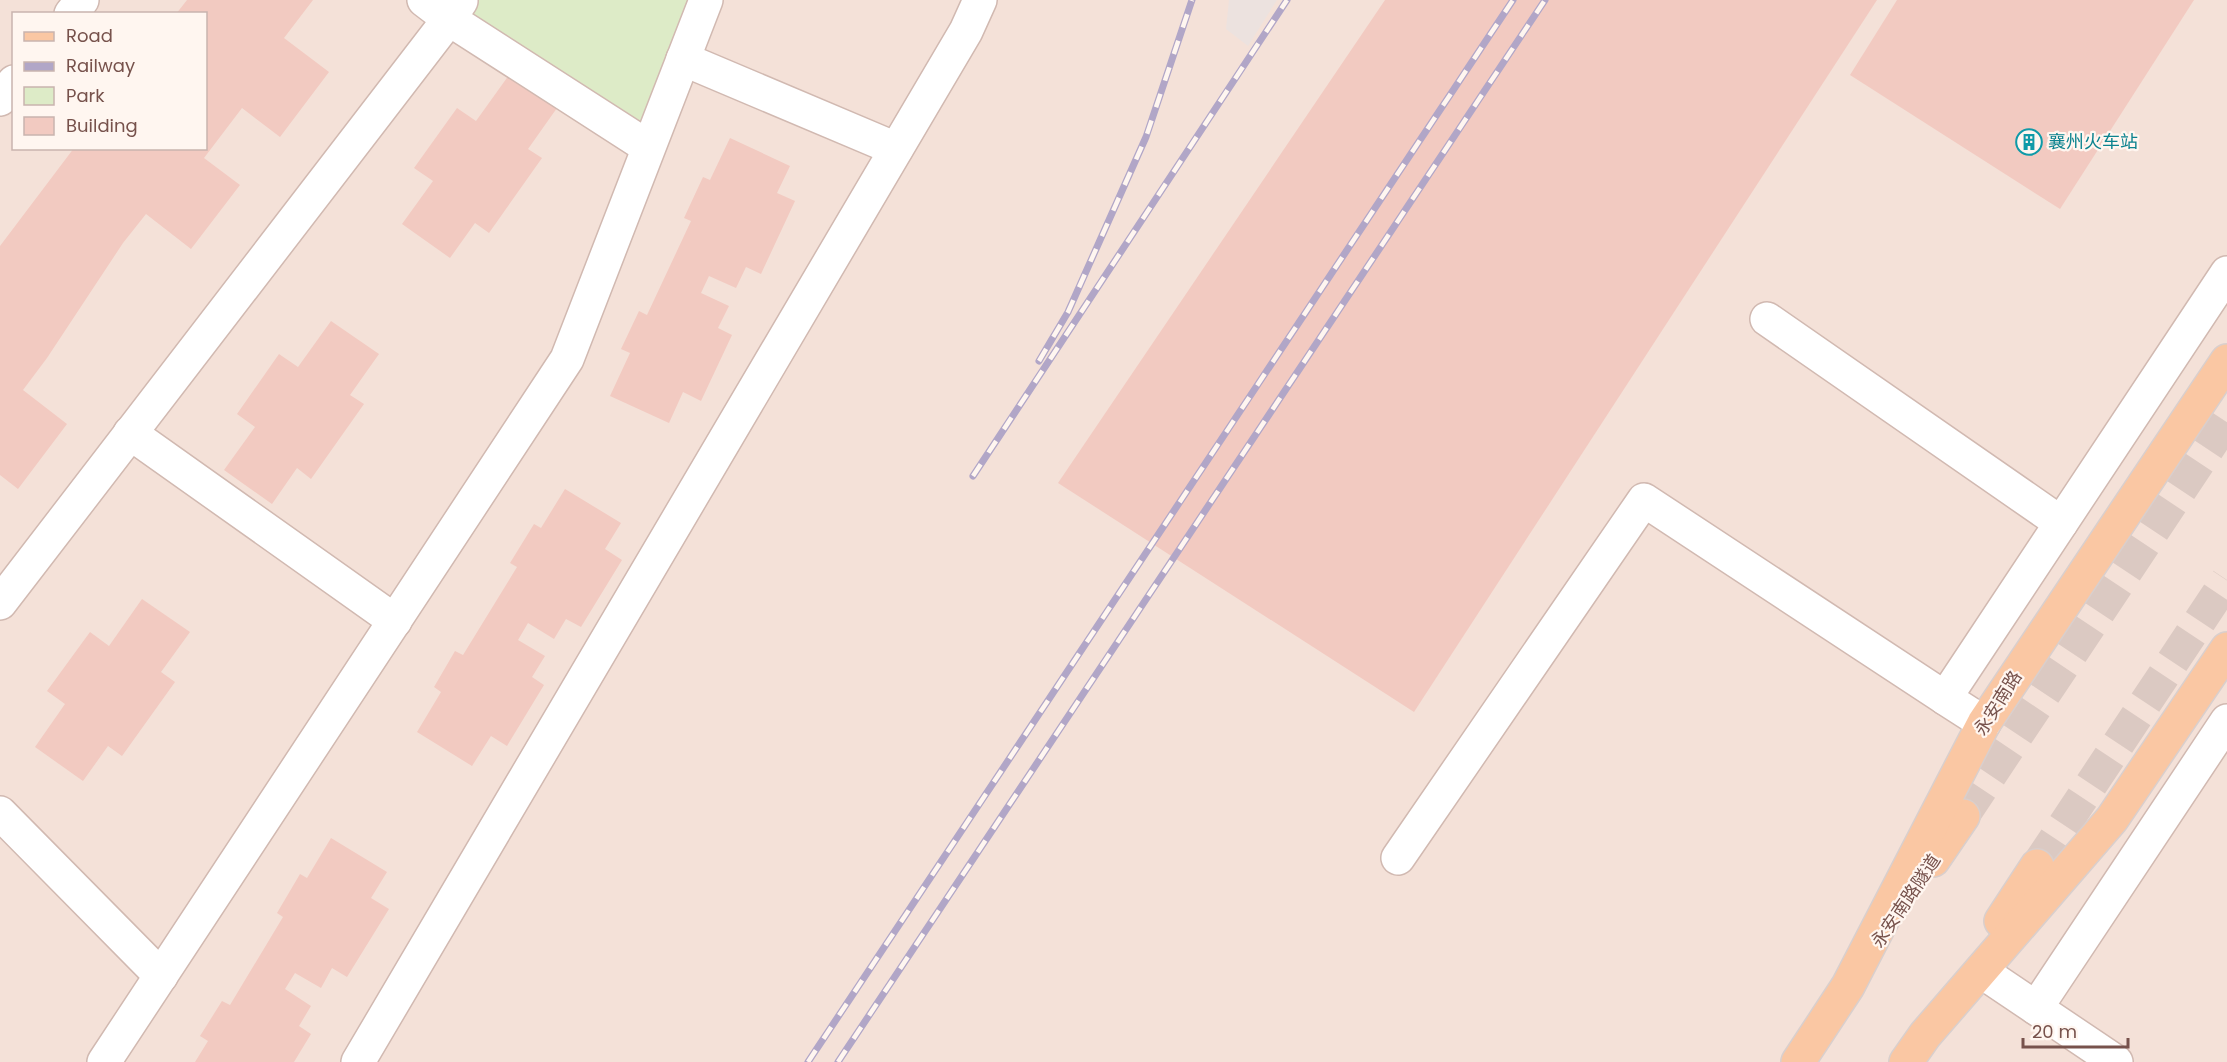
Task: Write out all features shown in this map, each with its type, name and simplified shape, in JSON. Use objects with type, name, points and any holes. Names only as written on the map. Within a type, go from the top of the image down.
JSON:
[{"type":"main road","name":"永安南路","points":[[1798,1062],[1848,987],[1984,723],[2227,361]]},
{"type":"main road","points":[[1925,1035],[2112,819],[2227,649]]},
{"type":"main road","name":"永安南路隧道","points":[[1848,987],[1963,816]]},
{"type":"main road","points":[[1906,1062],[2037,866]]},
{"type":"street","points":[[73,12],[82,0]]},
{"type":"street","points":[[104,1062],[567,359],[706,0]]},
{"type":"street","points":[[358,1062],[966,31],[980,0]]},
{"type":"street","points":[[0,603],[130,433],[445,6],[648,147]]},
{"type":"street","points":[[683,59],[896,149]]},
{"type":"street","points":[[0,99],[12,84]]},
{"type":"street","points":[[1945,698],[2227,273]]},
{"type":"street","points":[[1767,319],[2061,523]]},
{"type":"street","points":[[130,433],[395,621]]},
{"type":"street","points":[[1398,858],[1644,500],[1984,723]]},
{"type":"street","points":[[2036,1008],[2227,721]]},
{"type":"street","points":[[0,813],[161,976]]},
{"type":"street","points":[[1981,971],[2116,1062]]},
{"type":"shaded area","points":[[0,0],[2227,0],[2227,1062],[0,1062]]},
{"type":"shaded area","points":[[1229,0],[1277,0],[1248,46],[1226,29]]},
{"type":"green space","points":[[460,0],[706,0],[648,147],[449,19]]},
{"type":"building","points":[[187,0],[313,0],[284,38],[329,72],[280,137],[242,108],[204,158],[240,185],[191,249],[146,214],[123,243],[47,358],[23,390],[67,424],[18,489],[0,475],[0,246],[72,150],[207,150],[207,12],[178,12]]},
{"type":"building","points":[[1385,0],[1877,0],[1414,712],[1058,483]]},
{"type":"building","name":"襄州火车站","points":[[1897,0],[2194,0],[2060,209],[1850,75]]},
{"type":"building","points":[[509,75],[557,108],[528,149],[542,158],[489,233],[475,223],[450,258],[402,224],[433,181],[414,168],[457,108],[476,121]]},
{"type":"building","points":[[730,138],[790,166],[777,193],[795,201],[761,274],[746,267],[736,288],[709,276],[701,293],[729,306],[718,328],[732,335],[701,401],[683,392],[669,423],[610,396],[630,353],[621,349],[639,311],[647,315],[691,221],[684,218],[703,177],[710,180]]},
{"type":"building","points":[[331,321],[379,354],[350,395],[364,404],[311,479],[297,468],[272,504],[224,470],[255,427],[237,414],[279,354],[298,367]]},
{"type":"building","points":[[565,489],[621,523],[605,549],[622,560],[581,627],[566,619],[554,639],[528,623],[518,640],[545,656],[532,677],[544,685],[507,746],[491,736],[472,766],[417,732],[441,692],[434,687],[455,651],[463,655],[517,567],[510,563],[534,524],[541,528]]},
{"type":"building","points":[[142,599],[190,632],[161,672],[175,682],[122,756],[108,746],[83,781],[35,747],[65,704],[47,691],[90,632],[109,646]]},
{"type":"building","points":[[331,838],[387,872],[371,898],[389,909],[347,977],[332,968],[321,988],[295,973],[285,989],[311,1006],[299,1026],[311,1034],[294,1062],[195,1062],[208,1041],[200,1036],[222,1001],[230,1005],[283,917],[277,913],[300,874],[307,878]]},
{"type":"tunnel","points":[[1963,816],[2227,420]]},
{"type":"tunnel","points":[[2037,866],[2227,580]]},
{"type":"railway","points":[[1039,361],[1068,312],[1146,137],[1192,0]]},
{"type":"railway","points":[[973,476],[1287,0]]},
{"type":"railway","points":[[808,1062],[1513,0]]},
{"type":"railway","points":[[838,1062],[1545,0]]},
{"type":"place","name":"襄州火车站","points":[[2029,142]]}]
